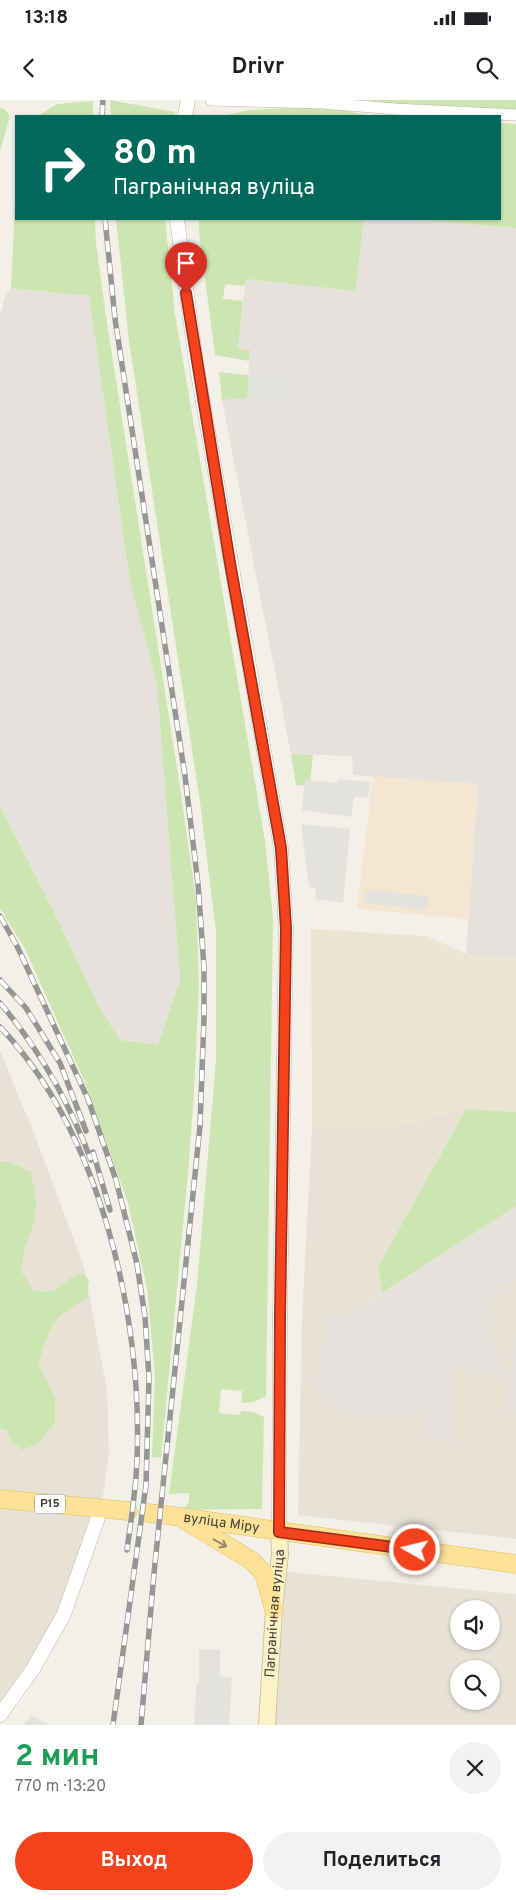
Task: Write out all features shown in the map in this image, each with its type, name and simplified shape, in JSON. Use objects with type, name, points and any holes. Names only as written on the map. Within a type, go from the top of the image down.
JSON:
[{"type":"main road","name":"Р15","points":[[0,1499],[128,1511]]},
{"type":"main road","name":"вуліца Міру","points":[[274,1610],[264,1574],[252,1561],[163,1515],[516,1564]]},
{"type":"main road","name":"Пагранічная вуліца","points":[[267,1725],[274,1610],[280,1554],[279,1532]]},
{"type":"street","points":[[185,115],[188,100]]},
{"type":"street","points":[[212,100],[323,103],[395,109],[516,115]]},
{"type":"street","name":"Пагранічная вуліца","points":[[177,220],[196,362],[281,848],[286,929],[279,1532]]},
{"type":"street","points":[[0,1715],[33,1669],[64,1614],[101,1509]]},
{"type":"shaded area","points":[[364,220],[426,220],[516,228],[516,958],[466,954],[478,784],[353,775],[352,756],[291,754],[222,400],[247,397],[250,351],[238,349],[246,279],[355,291]]},
{"type":"shaded area","points":[[11,288],[89,296],[129,576],[157,686],[180,980],[158,1045],[120,1040],[99,1007],[56,916],[0,806],[0,316],[5,297]]},
{"type":"shaded area","points":[[249,375],[293,378],[291,401],[247,398]]},
{"type":"shaded area","points":[[373,776],[478,784],[468,919],[357,909]]},
{"type":"shaded area","points":[[338,779],[370,782],[368,798],[354,797],[351,817],[302,810],[305,780],[337,783]]},
{"type":"shaded area","points":[[302,824],[350,829],[343,903],[315,899],[316,888],[309,887]]},
{"type":"shaded area","points":[[365,890],[429,896],[427,910],[364,903]]},
{"type":"shaded area","points":[[311,929],[427,936],[466,954],[516,958],[516,1112],[466,1109],[390,1129],[312,1128]]},
{"type":"shaded area","points":[[0,1051],[34,1133],[84,1267],[107,1390],[109,1455],[101,1509],[64,1614],[0,1715]]},
{"type":"shaded area","points":[[466,1109],[378,1267],[382,1293],[351,1314],[353,1416],[425,1414],[425,1438],[452,1442],[451,1366],[491,1373],[502,1370],[489,1322],[496,1291],[516,1278],[516,1539],[298,1515],[302,1318],[312,1128],[390,1129]]},
{"type":"shaded area","points":[[516,1206],[516,1278],[496,1291],[489,1322],[502,1371],[491,1373],[451,1366],[452,1442],[425,1438],[425,1414],[352,1416],[317,1392],[325,1317],[351,1314]]},
{"type":"shaded area","points":[[516,1335],[516,1414],[506,1412]]},
{"type":"shaded area","points":[[287,1572],[516,1594],[516,1725],[274,1725]]},
{"type":"shaded area","points":[[220,1649],[220,1676],[232,1678],[229,1725],[194,1725],[196,1687],[199,1680],[199,1650]]},
{"type":"shaded area","points":[[32,1715],[48,1725],[23,1725]]},
{"type":"green space","points":[[110,100],[175,112],[174,115],[111,115]]},
{"type":"green space","points":[[363,100],[516,100],[516,110],[389,104]]},
{"type":"green space","points":[[93,101],[93,115],[40,115],[57,104]]},
{"type":"green space","points":[[325,106],[365,115],[227,115],[248,110]]},
{"type":"green space","points":[[0,108],[3,108],[10,116],[0,151]]},
{"type":"green space","points":[[501,123],[516,124],[516,228],[426,220],[501,220]]},
{"type":"green space","points":[[15,202],[15,220],[95,220],[96,243],[107,323],[196,899],[199,985],[194,1092],[161,1458],[152,1457],[155,1376],[147,1288],[128,1203],[84,1080],[25,949],[0,908],[0,806],[56,916],[99,1007],[120,1040],[158,1045],[180,980],[157,686],[129,576],[89,296],[11,288]]},
{"type":"green space","points":[[116,220],[165,220],[175,314],[265,841],[273,918],[266,1396],[254,1402],[241,1403],[242,1391],[221,1389],[219,1413],[240,1415],[241,1411],[254,1412],[264,1417],[262,1509],[182,1510],[189,1502],[189,1493],[169,1494],[197,1285],[216,1060],[216,932],[200,802],[129,341]]},
{"type":"green space","points":[[199,220],[364,220],[355,291],[246,279],[245,286],[225,284],[223,299],[243,301],[238,349],[250,350],[249,361],[215,355]]},
{"type":"green space","points":[[219,372],[249,375],[247,398],[222,400]]},
{"type":"green space","points":[[291,754],[313,755],[310,781],[305,780],[305,786],[296,785]]},
{"type":"green space","points":[[466,1109],[516,1112],[516,1206],[382,1293],[378,1267]]},
{"type":"green space","points":[[0,1162],[10,1162],[31,1172],[36,1199],[35,1220],[24,1249],[21,1271],[33,1290],[51,1291],[57,1289],[70,1278],[84,1274],[89,1280],[87,1298],[61,1315],[51,1327],[38,1363],[55,1398],[55,1422],[38,1443],[23,1450],[12,1443],[7,1430],[0,1428]]},
{"type":"railway","points":[[102,115],[103,100]]},
{"type":"railway","points":[[105,220],[115,319],[185,776],[198,884],[204,967],[200,1126],[154,1573],[141,1725]]},
{"type":"railway","points":[[0,916],[17,946],[88,1099],[116,1180],[137,1264],[145,1317],[149,1378],[146,1485],[113,1725]]},
{"type":"railway","points":[[0,980],[26,1008],[60,1063],[86,1131]]},
{"type":"railway","points":[[0,1003],[41,1058],[63,1097],[91,1160]]},
{"type":"railway","points":[[0,1027],[35,1070],[64,1119],[89,1172],[108,1229],[123,1288],[132,1347],[137,1405],[137,1460],[127,1550]]},
{"type":"railway","points":[[93,1152],[110,1210]]},
{"type":"route","points":[[186,293],[230,563],[281,848],[286,929],[279,1532],[415,1550]]}]
